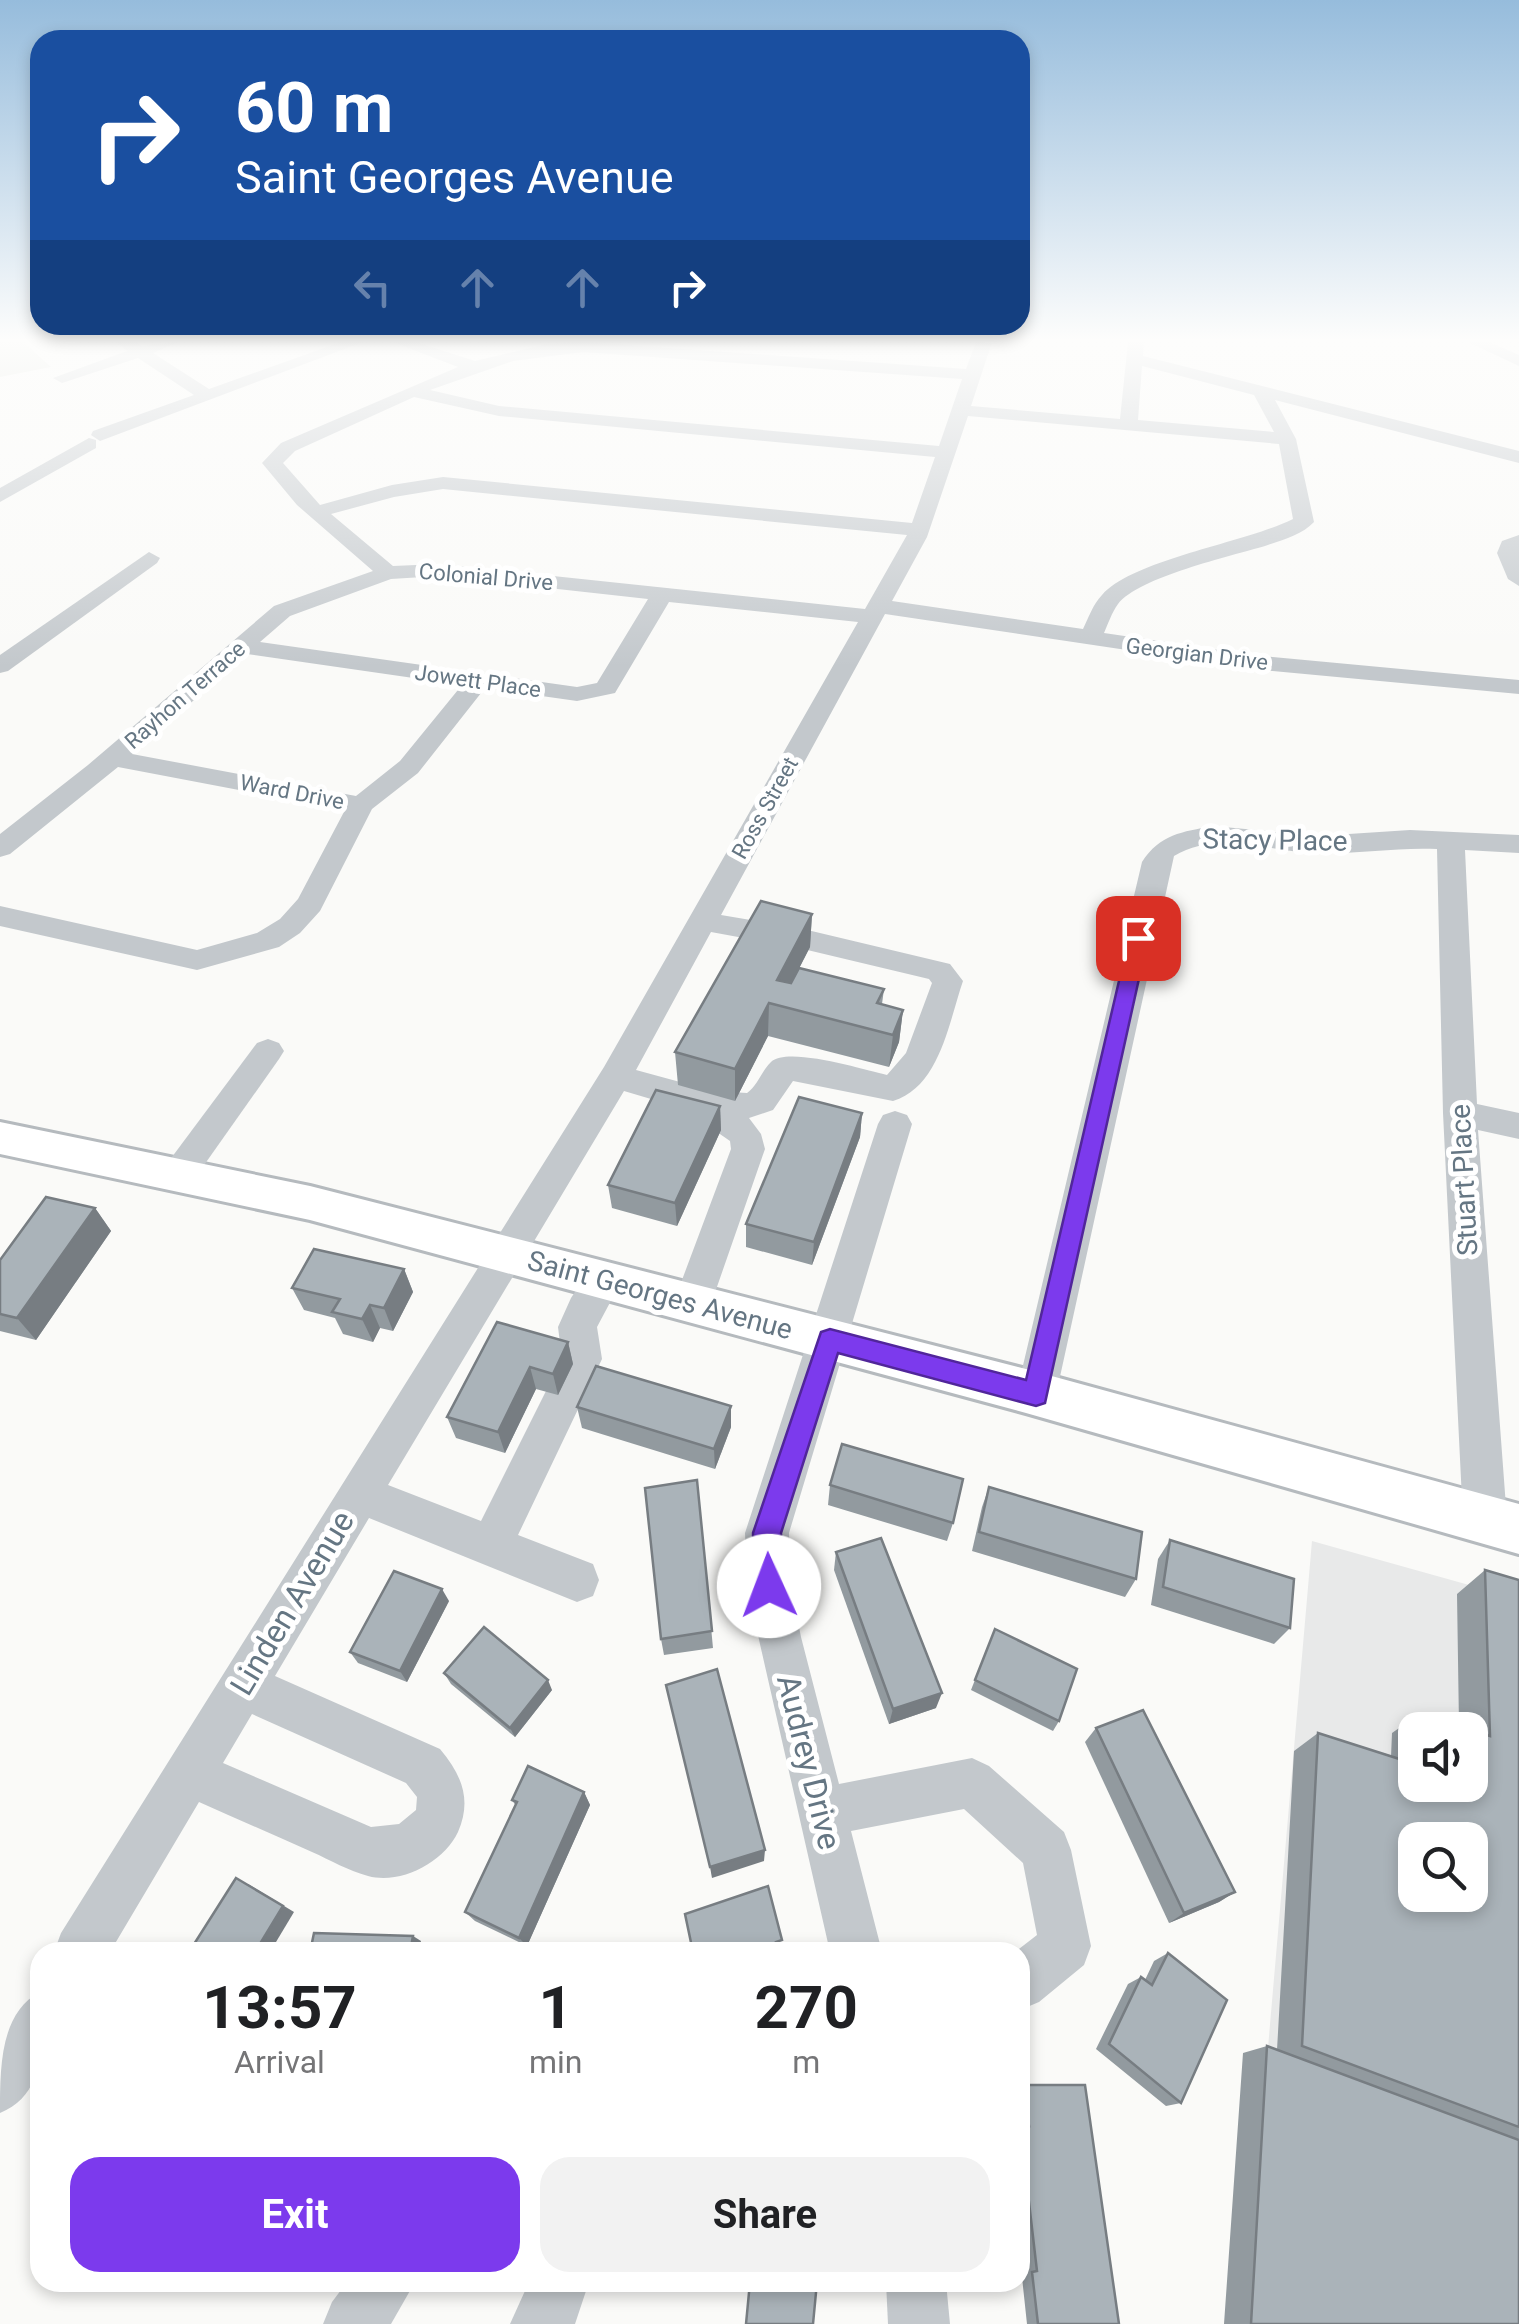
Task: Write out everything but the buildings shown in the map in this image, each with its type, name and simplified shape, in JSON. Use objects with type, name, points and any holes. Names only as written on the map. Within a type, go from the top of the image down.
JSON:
[{"type":"main road","name":"Saint Georges Avenue","points":[[0,1138],[310,1203],[1036,1394],[1502,1524]]},
{"type":"street","points":[[0,496],[76,450]]},
{"type":"street","name":"Colonial Drive","points":[[286,450],[272,463],[276,470],[316,512],[388,573],[439,570],[875,612]]},
{"type":"street","points":[[929,450],[946,452]]},
{"type":"street","points":[[1088,640],[1110,599],[1124,588],[1171,567],[1278,535],[1304,522],[1289,450]]},
{"type":"street","points":[[1493,450],[1519,457]]},
{"type":"street","name":"Ross Street","points":[[506,1255],[612,1083],[875,612],[919,530],[946,452]]},
{"type":"street","points":[[316,512],[392,491],[443,483],[919,530]]},
{"type":"street","points":[[1519,540],[1509,545],[1508,552],[1519,579]]},
{"type":"street","points":[[0,666],[149,558]]},
{"type":"street","name":"Rayhon Terrace","points":[[0,848],[112,758],[282,611],[388,573]]},
{"type":"street","name":"Jowett Place","points":[[241,646],[577,694],[606,688],[662,594]]},
{"type":"street","name":"Georgian Drive","points":[[875,612],[1261,663],[1519,686]]},
{"type":"street","name":"Ward Drive","points":[[112,758],[361,805],[409,767],[478,681]]},
{"type":"street","points":[[0,916],[197,960],[268,940],[290,926],[310,904],[361,805]]},
{"type":"street","name":"Stacy Place","points":[[1036,1394],[1156,862],[1164,850],[1198,836],[1318,845],[1451,840]]},
{"type":"street","points":[[1451,840],[1519,844]]},
{"type":"street","name":"Stuart Place","points":[[1451,840],[1460,1113],[1502,1524]]},
{"type":"street","points":[[612,1083],[748,1108],[761,1101],[784,1069],[802,1069],[893,1089],[906,1080],[925,1054],[948,981],[939,971],[798,938],[702,921]]},
{"type":"street","points":[[178,1175],[268,1051]]},
{"type":"street","points":[[612,1083],[738,1126],[748,1138],[748,1148],[692,1304]]},
{"type":"street","points":[[1460,1113],[1519,1126]]},
{"type":"street","name":"Audrey Drive","points":[[854,1942],[778,1638],[769,1586],[767,1533],[895,1124]]},
{"type":"street","name":"Linden Avenue","points":[[86,1942],[506,1255]]},
{"type":"street","points":[[491,1546],[570,1388],[582,1359],[574,1338],[576,1327],[603,1280]]},
{"type":"street","points":[[359,1494],[578,1580]]},
{"type":"street","points":[[189,1773],[370,1852],[397,1853],[412,1848],[435,1826],[442,1800],[437,1782],[423,1766],[241,1685]]},
{"type":"street","points":[[822,1812],[972,1783],[1046,1850],[1065,1946],[1030,1975]]},
{"type":"street","points":[[0,2085],[30,2036]]},
{"type":"street","points":[[354,2324],[378,2292]]},
{"type":"street","points":[[540,2324],[550,2311],[556,2292]]},
{"type":"street","points":[[917,2292],[919,2324]]},
{"type":"shaded area","points":[[1312,1541],[1519,1599],[1519,2324],[1244,2324]]},
{"type":"route","points":[[769,1586],[767,1533],[830,1340],[1036,1394],[1138,938]]}]
